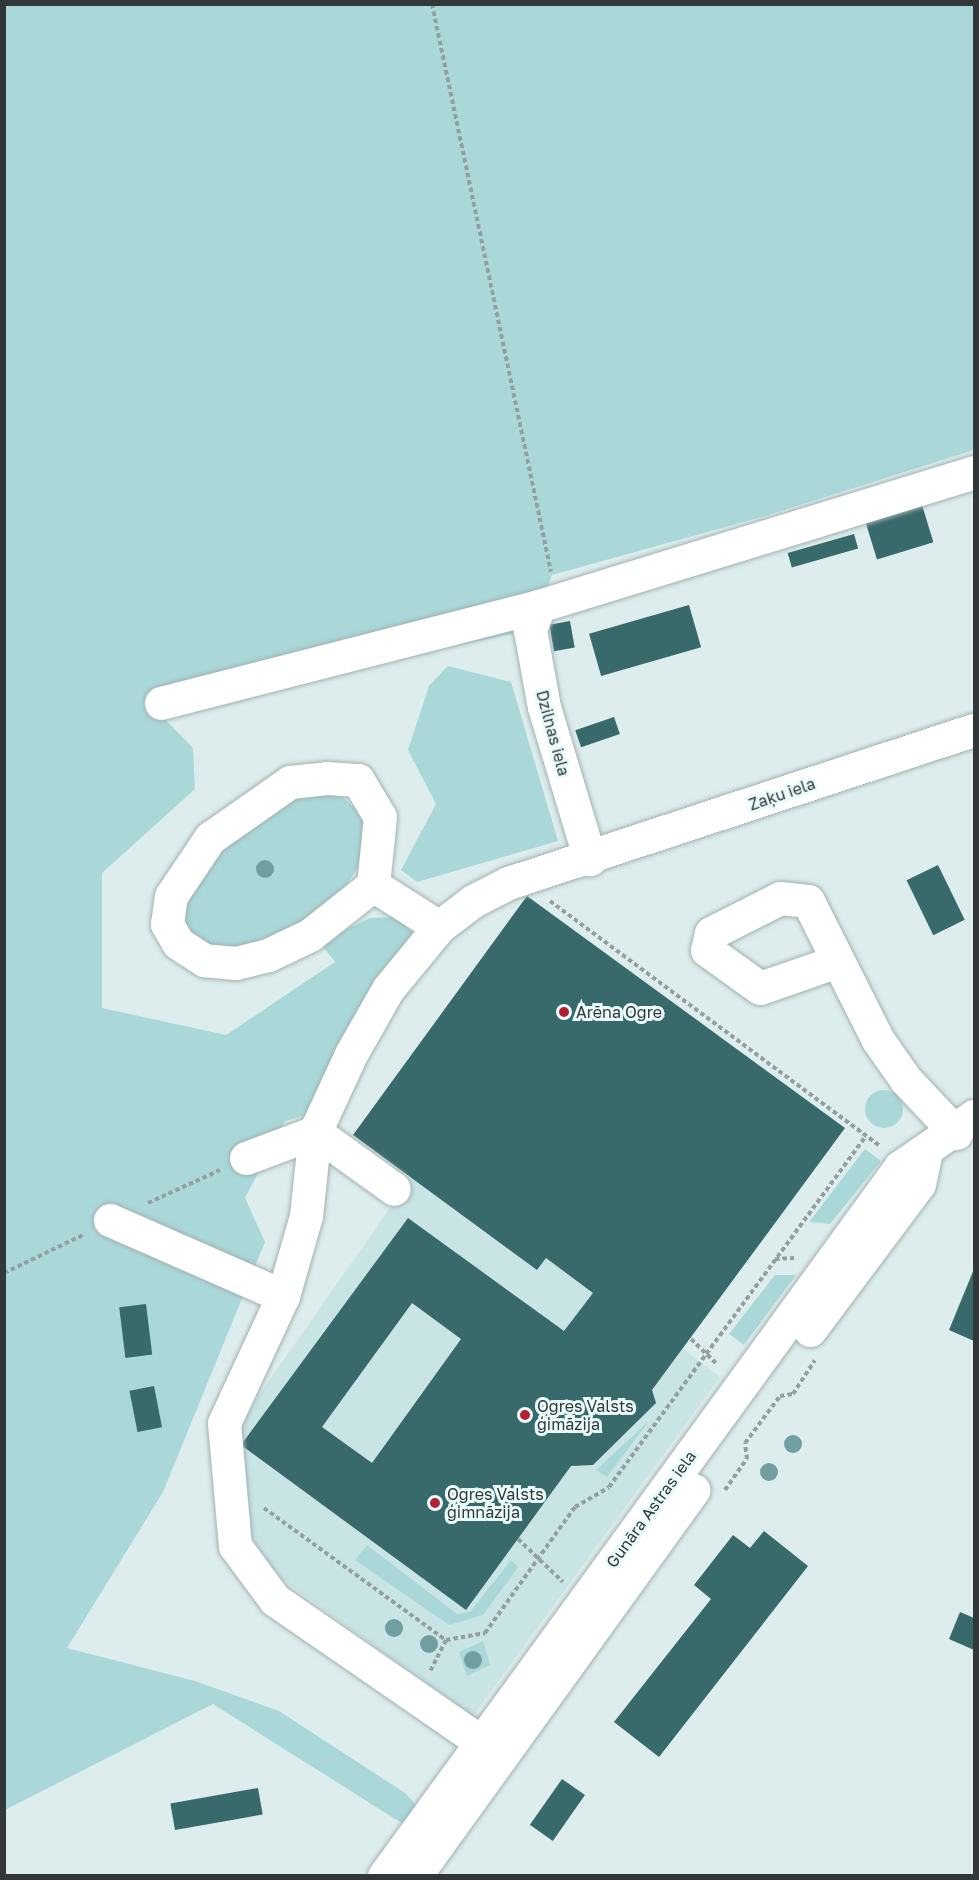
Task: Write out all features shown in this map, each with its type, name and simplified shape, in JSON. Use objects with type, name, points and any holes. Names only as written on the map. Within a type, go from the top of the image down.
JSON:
[{"type":"street","points":[[161,703],[539,606],[975,472]]},
{"type":"street","name":"Dzilnas iela","points":[[539,606],[530,630],[544,707],[590,859]]},
{"type":"street","name":"Zaķu iela","points":[[315,1132],[388,988],[440,927],[507,883],[590,859],[975,730]]},
{"type":"street","points":[[358,780],[380,817],[373,885],[310,934],[268,955],[236,963],[204,960],[178,943],[167,924],[171,896],[210,838],[290,782],[358,780]]},
{"type":"street","points":[[373,885],[440,927]]},
{"type":"street","points":[[835,962],[900,1072],[965,1125]]},
{"type":"street","name":"Gunāra Astras iela","points":[[384,1875],[900,1167],[965,1125]]},
{"type":"street","points":[[246,1158],[315,1132]]},
{"type":"street","points":[[315,1132],[394,1189]]},
{"type":"street","points":[[315,1132],[306,1216],[283,1296],[224,1423],[235,1546],[275,1600],[480,1742]]},
{"type":"street","name":"Gunāra Astras iela","points":[[415,1875],[919,1184],[926,1150]]},
{"type":"street","points":[[110,1221],[283,1296]]},
{"type":"path","points":[[432,4],[552,574],[539,606]]},
{"type":"path","points":[[572,916],[865,1137],[889,1147]]},
{"type":"path","points":[[261,1505],[446,1640],[485,1633],[575,1507],[609,1487],[706,1350],[865,1137]]},
{"type":"path","points":[[4,1273],[246,1158]]},
{"type":"path","points":[[691,1338],[706,1350],[721,1376]]},
{"type":"path","points":[[518,1539],[570,1588]]},
{"type":"path","points":[[438,1680],[430,1672],[446,1640]]},
{"type":"shaded area","points":[[5,5],[974,5],[974,450],[765,516],[552,575],[530,630],[156,710],[193,748],[195,789],[102,873],[102,1008],[226,1035],[335,962],[323,947],[345,930],[370,918],[400,917],[413,934],[307,1115],[285,1121],[245,1198],[265,1242],[163,1492],[67,1648],[195,1681],[279,1711],[405,1793],[419,1808],[403,1824],[213,1704],[5,1810]]},
{"type":"shaded area","points":[[448,666],[511,682],[558,841],[417,882],[401,870],[436,804],[408,750],[429,686]]},
{"type":"shaded area","points":[[338,793],[368,820],[360,864],[342,892],[312,920],[253,946],[210,949],[190,936],[181,913],[194,881],[215,857],[272,810],[301,795]]},
{"type":"shaded area","points":[[884,1090],[897,1096],[903,1109],[897,1122],[884,1128],[871,1122],[865,1109],[871,1096]]},
{"type":"shaded area","points":[[865,1149],[881,1161],[830,1224],[809,1222]]},
{"type":"shaded area","name":"Ogres Valsts ģimnāzija","points":[[411,1178],[537,1269],[546,1258],[604,1301],[610,1293],[720,1377],[473,1716],[260,1564],[226,1442]]},
{"type":"shaded area","points":[[775,1275],[796,1275],[744,1345],[729,1334]]},
{"type":"shaded area","points":[[649,1421],[607,1477],[596,1470]]},
{"type":"shaded area","points":[[367,1545],[457,1614],[470,1612],[511,1560],[518,1567],[483,1615],[449,1625],[355,1560]]},
{"type":"shaded area","points":[[483,1641],[490,1665],[467,1676],[459,1652]]},
{"type":"building","points":[[922,505],[933,542],[877,560],[866,522]]},
{"type":"building","points":[[854,534],[858,548],[792,567],[788,553]]},
{"type":"building","points":[[689,605],[701,647],[601,676],[589,634]]},
{"type":"building","points":[[570,621],[575,648],[554,651],[549,625]]},
{"type":"building","points":[[614,717],[620,734],[581,747],[575,730]]},
{"type":"building","points":[[938,865],[965,920],[933,935],[907,880]]},
{"type":"building","points":[[527,896],[845,1128],[652,1390],[656,1403],[593,1465],[571,1466],[466,1610],[241,1445],[408,1218],[564,1331],[593,1293],[546,1258],[537,1270],[353,1135]],"holes":[[[412,1303],[461,1339],[372,1463],[322,1427]]]},
{"type":"building","points":[[974,1269],[974,1341],[949,1330]]},
{"type":"building","points":[[146,1304],[152,1355],[125,1358],[119,1307]]},
{"type":"building","points":[[154,1386],[162,1427],[137,1432],[129,1391]]},
{"type":"building","points":[[764,1531],[808,1566],[659,1757],[614,1722],[711,1599],[694,1585],[733,1535],[750,1548]]},
{"type":"building","points":[[960,1612],[974,1618],[974,1650],[949,1639]]},
{"type":"building","points":[[562,1779],[585,1795],[553,1841],[530,1825]]},
{"type":"building","points":[[258,1788],[263,1815],[175,1830],[170,1803]]},
{"type":"place","name":"Arēna Ogre","points":[[564,1012]]},
{"type":"place","name":"Ogres Valsts ģimāzija","points":[[525,1415]]},
{"type":"place","name":"Ogres Valsts ģimnāzija","points":[[435,1503]]}]
